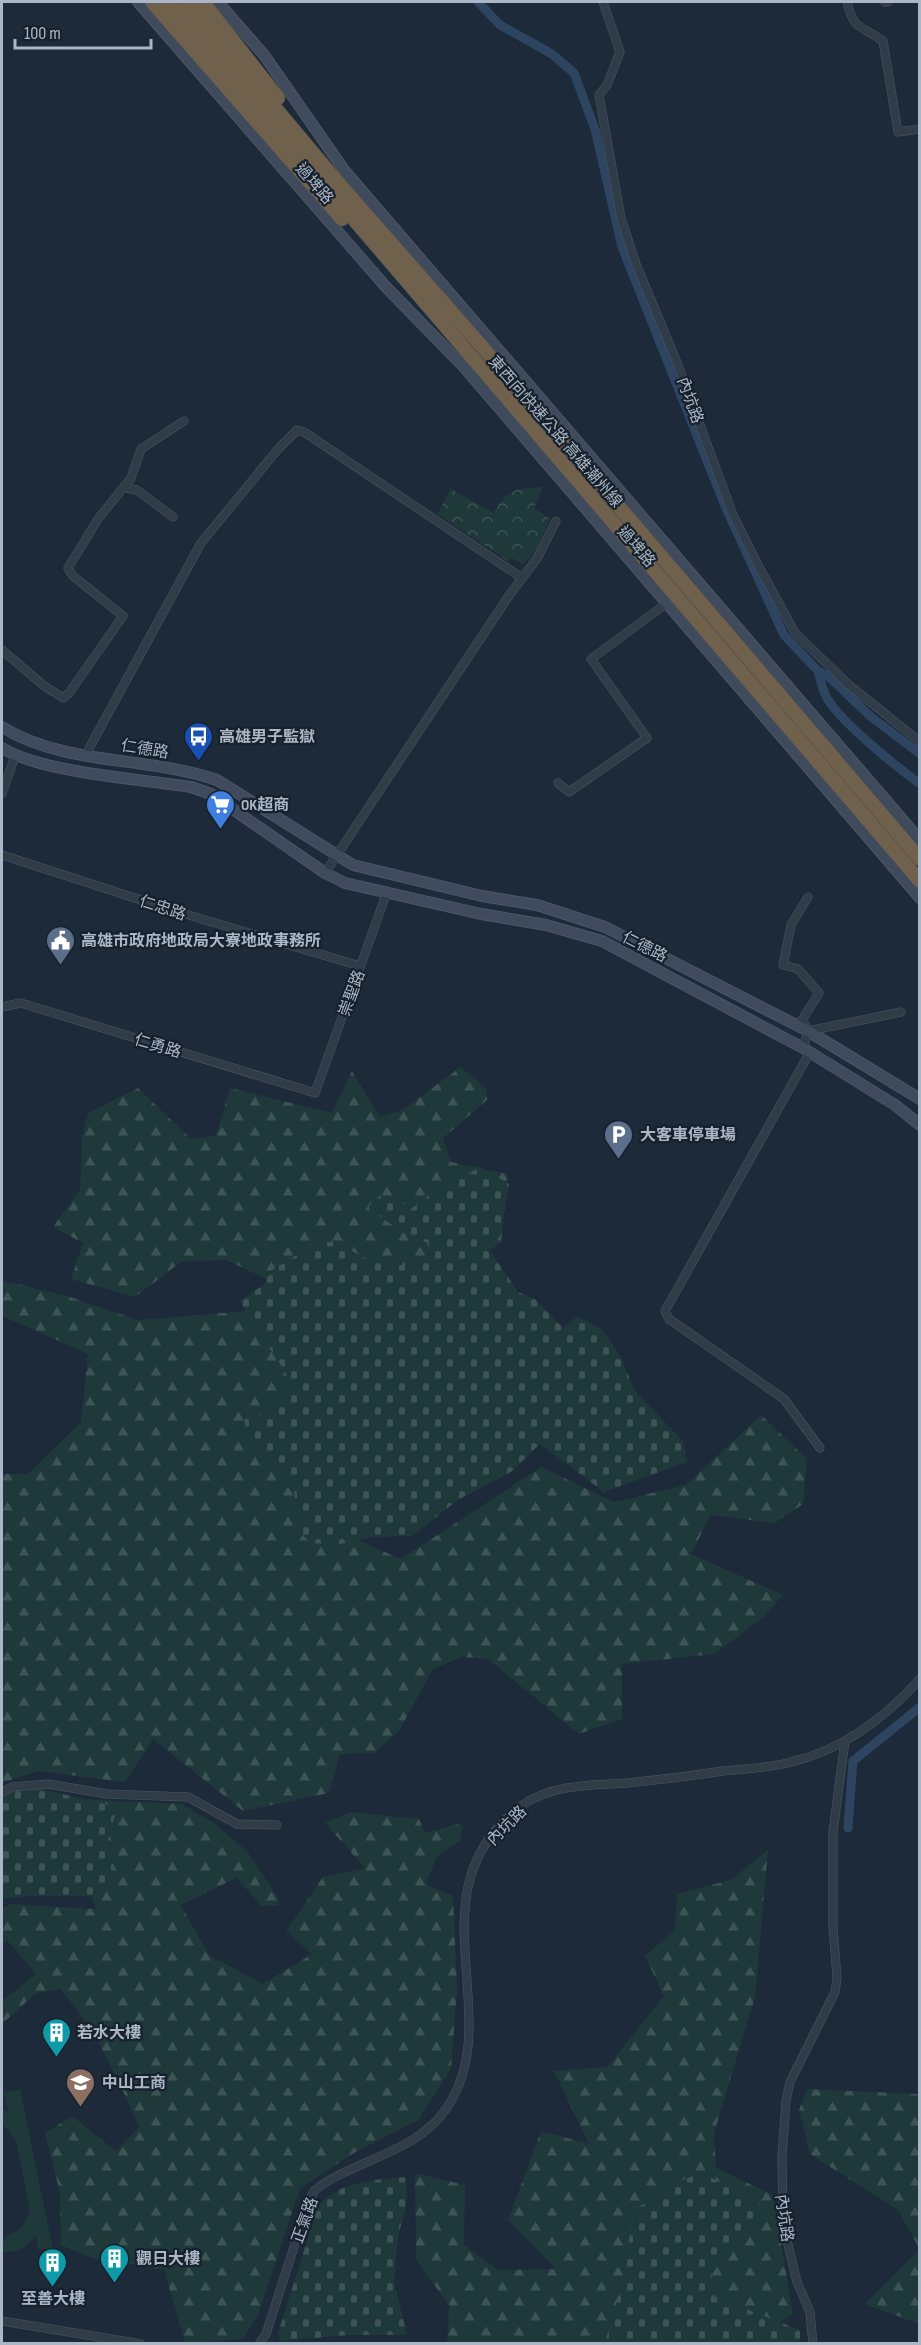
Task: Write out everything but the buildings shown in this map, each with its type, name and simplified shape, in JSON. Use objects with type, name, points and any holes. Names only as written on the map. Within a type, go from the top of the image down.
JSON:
[{"type":"highway","points":[[152,2],[317,192],[472,359]]},
{"type":"highway","name":"東西向快速公路 高雄潮州線","points":[[168,2],[920,881]]},
{"type":"highway","name":"東西向快速公路 高雄潮州線","points":[[186,2],[334,178],[492,358],[920,859]]},
{"type":"highway","points":[[203,2],[324,160],[334,178]]},
{"type":"main road","name":"過埤路","points":[[138,2],[386,287],[464,367],[920,898]]},
{"type":"main road","name":"過埤路","points":[[218,2],[264,56],[351,178],[920,840]]},
{"type":"main road","name":"仁德路","points":[[2,727],[20,738],[86,754],[194,772],[217,780],[353,865],[482,896],[537,905],[604,927],[808,1031],[920,1099]]},
{"type":"main road","name":"仁德路","points":[[2,748],[15,756],[52,766],[191,787],[211,794],[325,873],[345,883],[481,914],[546,925],[602,941],[806,1050],[895,1104],[920,1125]]},
{"type":"street","name":"內坑路","points":[[603,2],[620,52],[607,85],[599,95],[621,218],[636,264],[678,365],[733,515],[795,633],[849,685],[920,742]]},
{"type":"street","points":[[847,2],[850,16],[860,30],[883,41],[898,132],[920,129]]},
{"type":"street","points":[[2,650],[43,685],[63,698],[69,693],[123,616],[73,576],[68,568],[98,519],[125,488],[141,449],[184,421]]},
{"type":"street","points":[[86,754],[201,543],[279,448],[297,430],[304,432],[522,578]]},
{"type":"street","points":[[125,488],[137,490],[173,517]]},
{"type":"street","points":[[325,873],[538,557],[556,521]]},
{"type":"street","points":[[558,783],[569,792],[647,738],[591,659],[667,603]]},
{"type":"street","points":[[2,794],[15,756]]},
{"type":"street","name":"仁忠路","points":[[2,855],[175,911],[360,966]]},
{"type":"street","name":"崇聖路","points":[[315,1093],[387,892]]},
{"type":"street","points":[[808,897],[791,925],[783,965],[798,969],[819,993],[802,1020],[808,1031],[806,1050],[665,1311],[669,1319],[784,1399],[820,1448]]},
{"type":"street","name":"仁勇路","points":[[2,1007],[21,1003],[315,1093]]},
{"type":"street","points":[[808,1031],[901,1012]]},
{"type":"street","name":"內坑路","points":[[404,2145],[430,2127],[446,2110],[466,2068],[468,2044],[465,1906],[470,1878],[479,1853],[493,1833],[511,1815],[523,1805],[557,1791],[788,1763],[845,1741],[875,1722],[920,1679]]},
{"type":"street","name":"內坑路","points":[[813,2343],[810,2312],[797,2282],[783,2224],[782,2157],[786,2101],[790,2082],[835,1992],[837,1978],[833,1927],[833,1832],[845,1741]]},
{"type":"street","points":[[2,1792],[12,1787],[48,1784],[107,1794],[188,1797],[237,1824],[277,1825]]},
{"type":"street","name":"正氣路","points":[[259,2343],[266,2334],[309,2200],[315,2190],[404,2145]]},
{"type":"street","points":[[2,2321],[141,2343]]},
{"type":"green space","points":[[543,487],[534,508],[550,519],[536,552],[523,564],[512,558],[508,561],[437,514],[451,489],[494,513],[503,499],[513,491]]},
{"type":"green space","points":[[461,1067],[487,1090],[487,1100],[443,1138],[451,1162],[508,1174],[501,1243],[464,1265],[284,1287],[226,1260],[181,1262],[135,1297],[71,1279],[83,1243],[53,1227],[80,1190],[82,1138],[88,1113],[138,1088],[191,1139],[216,1135],[230,1088],[332,1113],[352,1071],[380,1117],[402,1110]]},
{"type":"green space","points":[[481,1167],[509,1184],[501,1226],[486,1245],[518,1292],[536,1300],[563,1328],[577,1316],[602,1329],[621,1357],[634,1390],[683,1441],[687,1462],[604,1492],[540,1444],[511,1472],[458,1500],[412,1536],[373,1537],[336,1545],[311,1543],[298,1531],[294,1488],[288,1469],[263,1461],[247,1433],[244,1419],[269,1411],[293,1386],[240,1301],[263,1285],[272,1270],[305,1250],[336,1240],[356,1254],[389,1265],[425,1262],[428,1243],[407,1235],[367,1208],[379,1196],[398,1199],[411,1209],[432,1193]]},
{"type":"green space","points":[[2,1280],[70,1297],[138,1320],[284,1308],[319,1523],[401,1559],[541,1467],[614,1502],[686,1485],[761,1415],[807,1459],[803,1504],[775,1523],[711,1515],[691,1554],[783,1595],[764,1617],[714,1654],[622,1664],[622,1719],[579,1734],[488,1659],[462,1657],[433,1669],[399,1731],[374,1753],[340,1754],[329,1793],[243,1811],[153,1739],[125,1782],[38,1771],[2,1783],[2,1474],[28,1474],[81,1422],[88,1354],[2,1316]]},
{"type":"green space","points":[[7,1788],[37,1788],[118,1807],[109,1834],[108,1849],[113,1865],[119,1874],[103,1896],[30,1896],[2,1899],[2,1793]]},
{"type":"green space","points":[[41,1797],[182,1804],[214,1823],[247,1851],[279,1899],[278,1906],[262,1906],[236,1878],[181,1905],[209,1955],[263,1984],[312,1954],[286,1931],[323,1877],[365,1868],[325,1823],[350,1812],[419,1819],[425,1833],[462,1823],[461,1840],[437,1856],[426,1884],[453,1896],[457,1989],[451,2069],[418,2120],[352,2154],[300,2189],[258,2315],[243,2339],[185,2343],[164,2270],[92,2258],[61,2245],[60,2193],[45,2133],[72,2116],[116,2151],[139,2127],[95,2038],[60,1989],[35,1994],[2,2024],[2,2001],[36,1974],[7,1940],[2,1944],[2,1908],[10,1904],[96,1909],[80,1860]]},
{"type":"green space","points":[[768,1850],[755,1997],[714,2133],[716,2168],[773,2195],[793,2314],[756,2338],[629,2343],[447,2343],[449,2305],[416,2260],[415,2173],[465,2185],[464,2245],[498,2270],[556,2269],[508,2220],[541,2131],[589,2144],[554,2071],[607,2067],[664,1996],[645,1956],[675,1930],[677,1894],[730,1880]]},
{"type":"green space","points":[[20,2089],[53,2249],[38,2249],[36,2234],[22,2249],[2,2252],[2,2239],[22,2227],[30,2211],[16,2140],[2,2124],[2,2109],[9,2113],[3,2092]]},
{"type":"green space","points":[[807,2089],[919,2094],[919,2248],[898,2210],[810,2154],[799,2110]]},
{"type":"green space","points":[[702,2173],[760,2203],[751,2223],[710,2266],[715,2297],[800,2330],[800,2343],[605,2343],[622,2282],[634,2209],[655,2198],[671,2184]]},
{"type":"green space","points":[[406,2177],[407,2203],[398,2236],[394,2281],[407,2335],[349,2335],[280,2341],[278,2333],[318,2206],[327,2197],[347,2186]]},
{"type":"green space","points":[[919,2250],[919,2324],[865,2304]]},
{"type":"waterway","points":[[478,2],[500,25],[552,54],[574,73],[595,129],[622,247],[725,506],[784,635],[818,671],[827,675],[870,716],[920,754]]},
{"type":"waterway","points":[[818,671],[825,694],[841,716],[868,742],[920,784]]},
{"type":"waterway","points":[[848,1828],[853,1761],[920,1707]]},
{"type":"place","name":"高雄男子監獄","points":[[198,762]]},
{"type":"place","name":"OK超商","points":[[220,830]]},
{"type":"place","name":"高雄市政府地政局大寮地政事務所","points":[[60,966]]},
{"type":"place","name":"大客車停車場","points":[[619,1160]]},
{"type":"place","name":"若水大樓","points":[[56,2058]]},
{"type":"place","name":"中山工商","points":[[81,2108]]},
{"type":"place","name":"觀日大樓","points":[[115,2284]]},
{"type":"place","name":"至善大樓","points":[[53,2288]]}]
